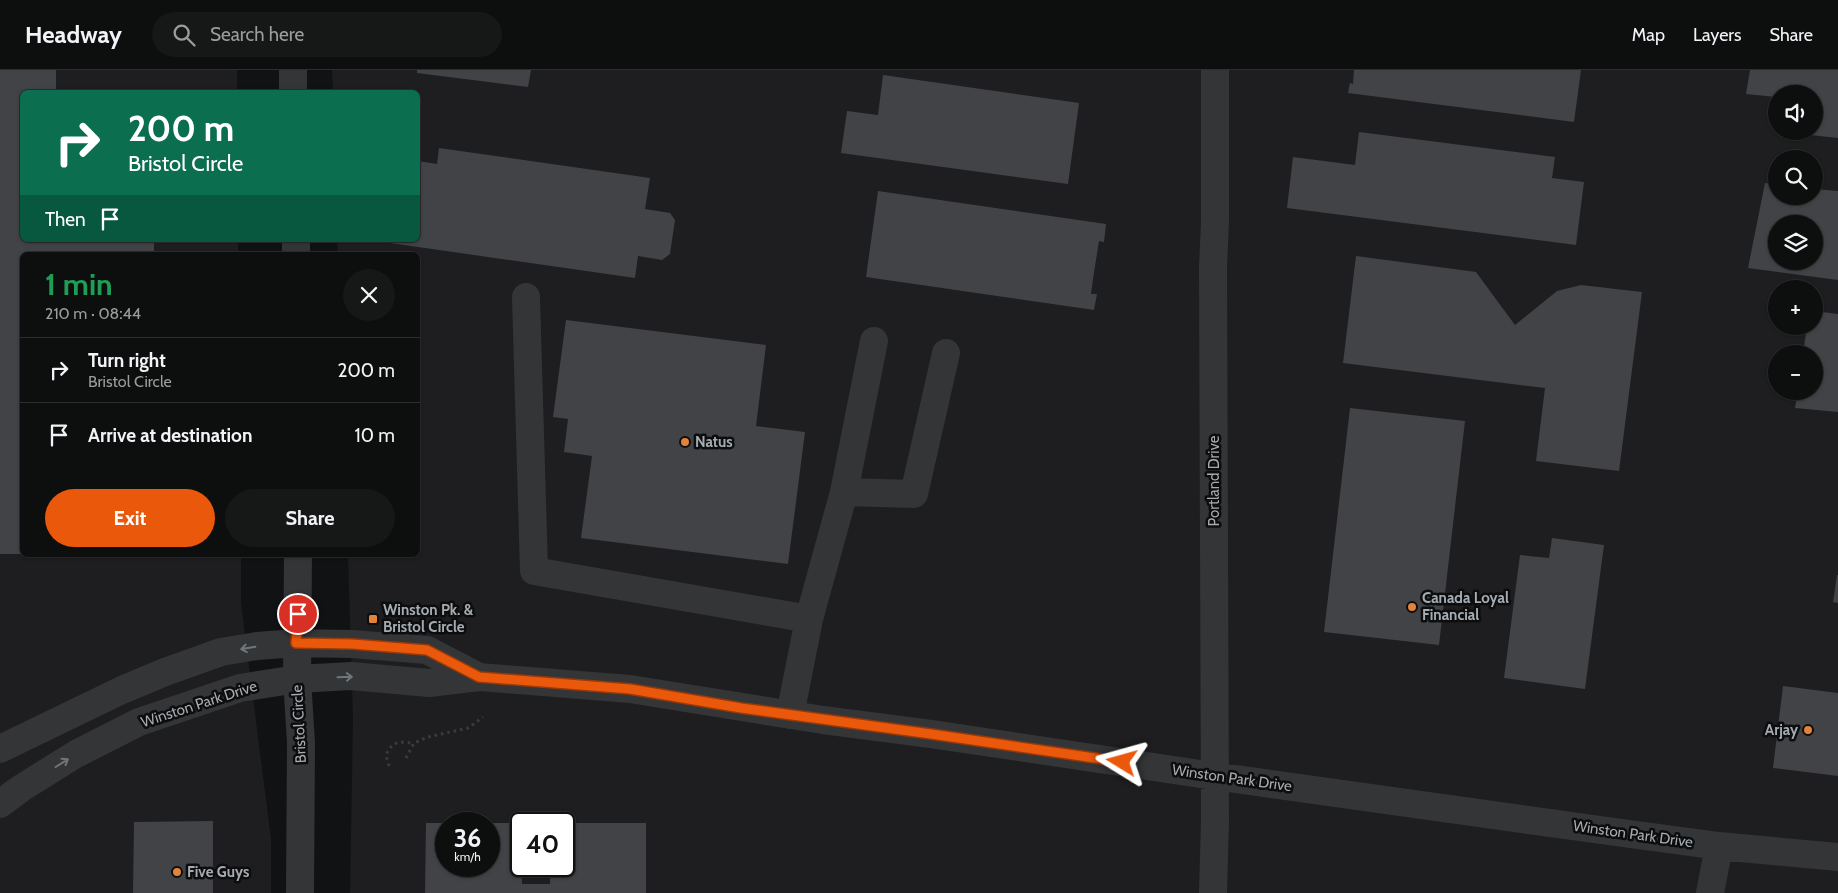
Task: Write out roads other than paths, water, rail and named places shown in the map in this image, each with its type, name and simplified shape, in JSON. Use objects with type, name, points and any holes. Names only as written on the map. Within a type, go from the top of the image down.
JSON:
[{"type":"street","points":[[293,70],[293,90]]},
{"type":"street","name":"Portland Drive","points":[[1213,893],[1213,267],[1215,222],[1215,70]]},
{"type":"street","points":[[526,297],[534,571],[809,619]]},
{"type":"street","points":[[790,715],[809,619],[844,492],[874,341]]},
{"type":"street","points":[[844,492],[914,494],[946,353]]},
{"type":"street","name":"Bristol Circle","points":[[298,557],[296,643],[301,743],[300,893]]},
{"type":"street","name":"Winston Park Drive","points":[[0,749],[122,690],[212,656],[257,646],[296,643],[352,644],[427,650],[479,677]]},
{"type":"street","name":"Winston Park Drive","points":[[0,804],[20,788],[76,754],[139,722],[240,688],[297,679],[361,677],[428,683],[479,677],[630,689],[790,715],[1214,776],[1719,846],[1838,857]]},
{"type":"street","points":[[1710,893],[1719,846]]},
{"type":"place","name":"Natus","points":[[685,442]]},
{"type":"place","name":"Canada Loyal Financial","points":[[1412,607]]},
{"type":"place","name":"Winston Pk. & Bristol Circle","points":[[373,619]]},
{"type":"place","name":"Arjay","points":[[1808,730]]},
{"type":"place","name":"Five Guys","points":[[177,872]]}]
